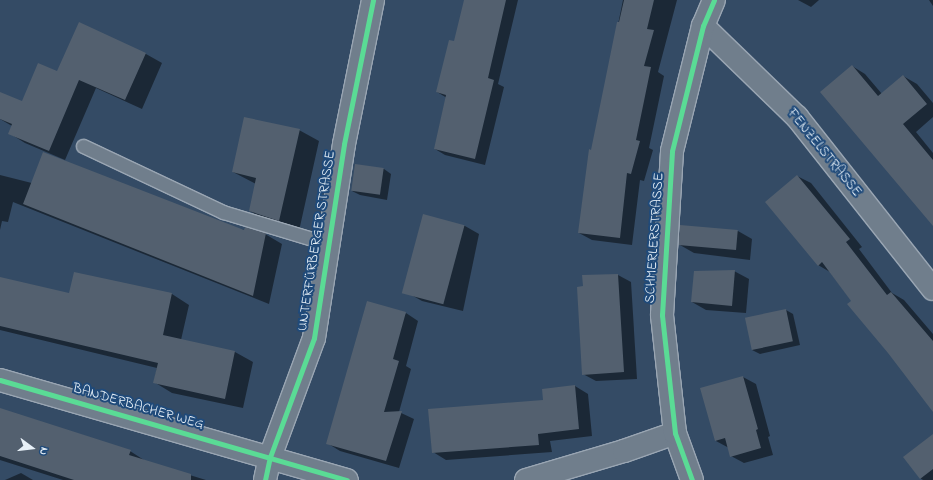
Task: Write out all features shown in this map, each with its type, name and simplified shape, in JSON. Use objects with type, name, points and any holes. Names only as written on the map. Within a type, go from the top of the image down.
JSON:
[{"type":"street","name":"UNTERFÜRBERGER STRASSE","points":[[265,480],[270,457],[314,338],[344,144],[373,0]]},
{"type":"street","name":"SCHMERLERSTRASSE","points":[[692,480],[675,433],[662,315],[672,151],[703,26],[714,0]]},
{"type":"street","name":"FENZELSTRASSE","points":[[703,26],[797,117],[933,289]]},
{"type":"street","name":"BANDERBACHER WEG","points":[[0,380],[347,480]]},
{"type":"street","points":[[526,480],[624,451],[675,433]]},
{"type":"lane","points":[[83,146],[223,212],[329,244]]},
{"type":"building","points":[[464,0],[506,0],[488,78],[494,80],[475,159],[434,149],[446,95],[436,92],[449,40],[454,41]]},
{"type":"building","points":[[624,0],[654,0],[647,29],[654,30],[644,66],[651,67],[636,140],[640,141],[631,174],[627,173],[620,238],[578,233],[589,149],[591,150],[617,22],[619,22]]},
{"type":"building","points":[[79,22],[146,53],[125,100],[79,80],[49,151],[8,134],[12,124],[0,119],[0,92],[22,101],[38,63],[57,71]]},
{"type":"building","points":[[852,65],[878,96],[903,75],[927,104],[903,124],[933,160],[933,226],[820,92]]},
{"type":"building","points":[[244,117],[300,129],[279,221],[249,211],[256,178],[232,172]]},
{"type":"building","points":[[43,152],[244,230],[245,227],[266,233],[253,296],[23,204]]},
{"type":"building","points":[[355,164],[384,168],[380,195],[351,191]]},
{"type":"building","points":[[797,175],[850,239],[846,242],[887,295],[891,292],[933,341],[933,412],[888,353],[847,304],[851,301],[822,262],[818,266],[765,202]]},
{"type":"building","points":[[423,214],[465,225],[443,304],[402,293]]},
{"type":"building","points":[[680,225],[738,230],[736,250],[678,245]]},
{"type":"building","points":[[735,270],[732,306],[691,302],[694,271]]},
{"type":"building","points":[[74,272],[172,293],[163,335],[235,351],[225,399],[153,383],[158,363],[0,326],[0,277],[69,293]]},
{"type":"building","points":[[618,274],[624,372],[582,375],[577,287],[583,286],[582,275]]},
{"type":"building","points":[[367,301],[406,312],[393,359],[399,361],[384,412],[402,411],[386,461],[326,444]]},
{"type":"building","points":[[786,309],[793,341],[752,350],[745,318]]},
{"type":"building","points":[[743,376],[758,429],[756,430],[761,448],[730,457],[725,438],[715,441],[700,388]]},
{"type":"building","points":[[575,385],[579,429],[538,434],[539,445],[432,453],[428,409],[543,400],[542,389]]},
{"type":"building","points":[[0,408],[131,450],[129,455],[191,474],[191,480],[74,480],[0,456]]},
{"type":"building","points":[[933,434],[933,469],[920,479],[903,457]]},
{"type":"cycle path","points":[[265,480],[270,457],[314,338],[344,144],[373,0]]},
{"type":"cycle path","points":[[692,480],[675,433],[662,315],[672,151],[703,26],[714,0]]},
{"type":"cycle path","points":[[0,380],[347,480]]}]
